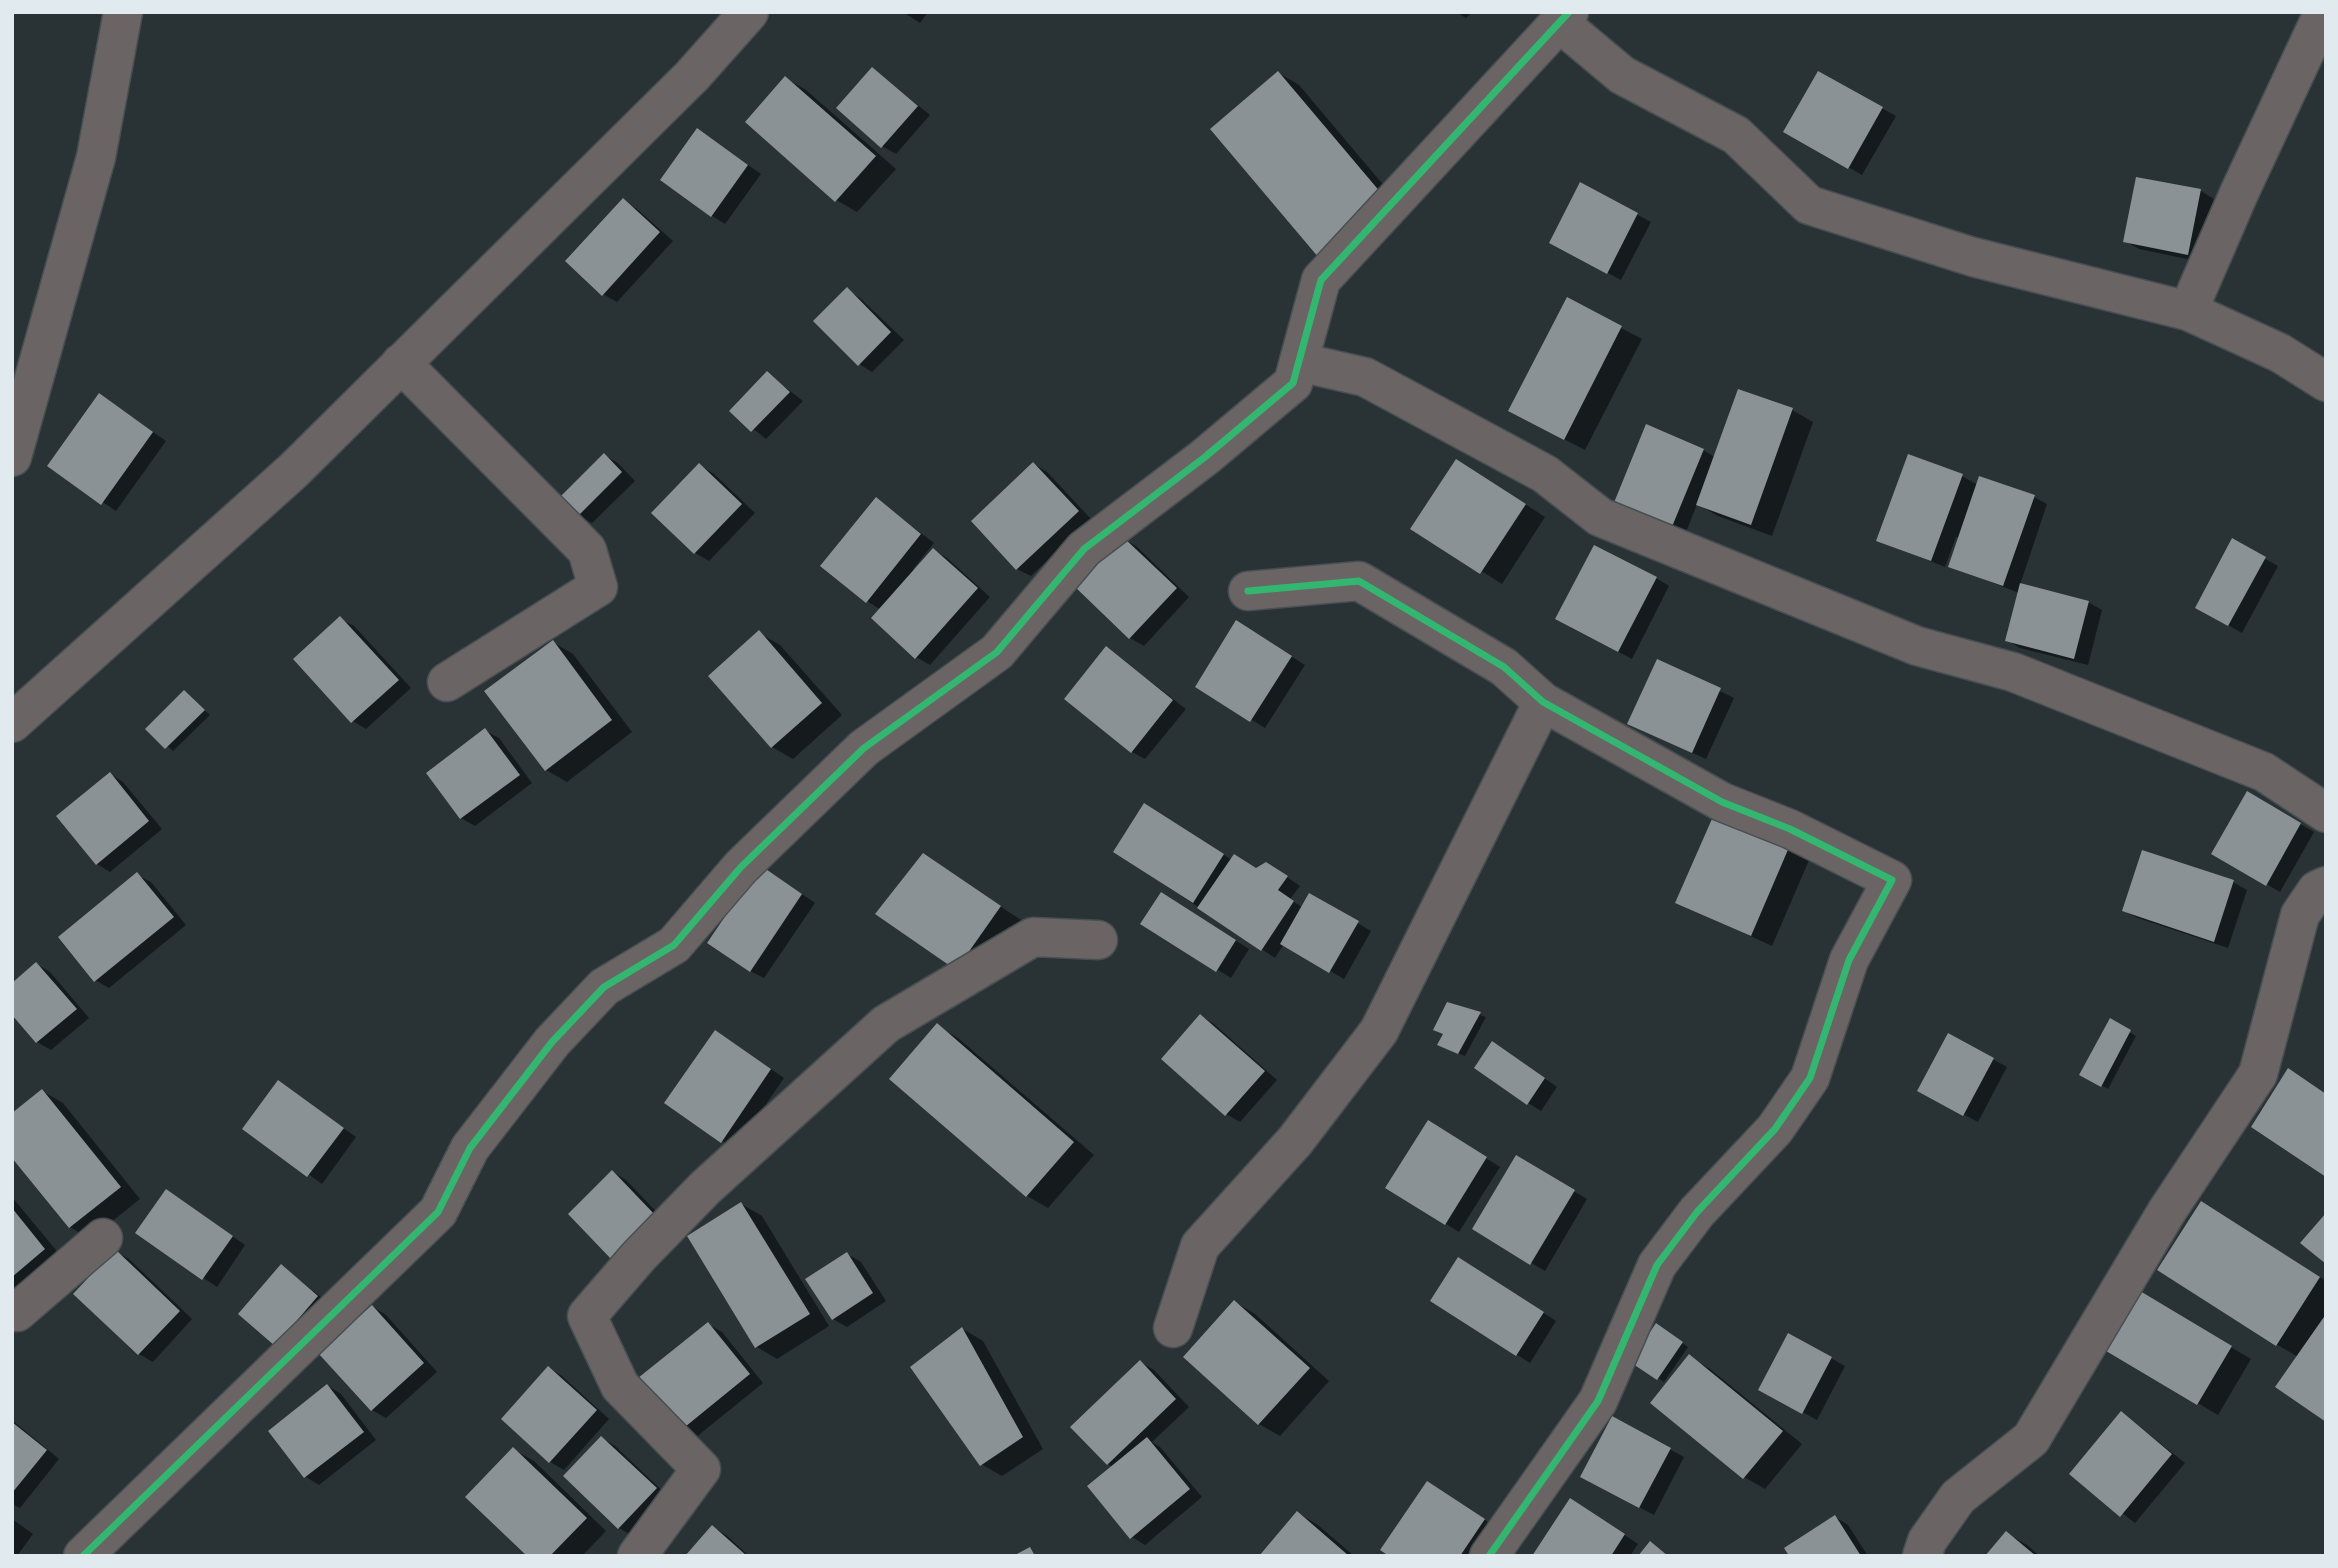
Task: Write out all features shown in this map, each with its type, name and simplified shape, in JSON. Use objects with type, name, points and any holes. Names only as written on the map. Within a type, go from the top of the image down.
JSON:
[{"type":"street","points":[[12,457],[96,157],[123,12]]},
{"type":"street","points":[[12,723],[293,471],[692,76],[749,12]]},
{"type":"street","points":[[2188,311],[2314,16]]},
{"type":"street","points":[[83,1556],[438,1212],[470,1148],[552,1042],[604,987],[674,945],[741,867],[864,748],[997,652],[1084,549],[1205,457],[1293,383],[1321,280],[1565,18],[1622,75],[1736,135],[1809,205],[1973,257],[2188,311],[2280,353],[2326,382]]},
{"type":"street","points":[[1299,362],[1365,377],[1545,474],[1600,517],[1917,646],[2013,672],[2264,772],[2326,813]]},
{"type":"street","points":[[401,363],[587,550],[598,587],[447,682]]},
{"type":"street","points":[[1248,591],[1359,581],[1504,667],[1543,702],[1722,802],[1790,829],[1892,880],[1849,960],[1810,1078],[1774,1129],[1697,1212],[1657,1265],[1598,1401],[1489,1556]]},
{"type":"street","points":[[1173,1328],[1200,1246],[1295,1141],[1379,1031],[1543,702]]},
{"type":"street","points":[[1923,1556],[1927,1541],[1958,1497],[2031,1439],[2166,1211],[2259,1074],[2300,915],[2317,890],[2326,886]]},
{"type":"street","points":[[638,1556],[701,1469],[620,1386],[587,1316],[638,1257],[705,1188],[886,1024],[1032,937],[1098,940]]},
{"type":"street","points":[[12,1312],[17,1312],[103,1238]]},
{"type":"building","points":[[872,67],[918,106],[881,148],[836,108]]},
{"type":"building","points":[[1278,71],[1387,200],[1319,258],[1210,129]]},
{"type":"building","points":[[1818,71],[1883,107],[1848,169],[1783,132]]},
{"type":"building","points":[[785,76],[876,156],[835,202],[745,122]]},
{"type":"building","points":[[697,128],[748,165],[711,217],[660,180]]},
{"type":"building","points":[[2136,177],[2201,189],[2188,255],[2123,242]]},
{"type":"building","points":[[1580,182],[1638,213],[1607,274],[1549,243]]},
{"type":"building","points":[[623,198],[660,232],[602,296],[565,261]]},
{"type":"building","points":[[847,287],[891,332],[858,366],[813,321]]},
{"type":"building","points":[[1567,297],[1622,326],[1564,440],[1508,411]]},
{"type":"building","points":[[767,371],[790,392],[751,432],[729,411]]},
{"type":"building","points":[[1738,389],[1793,408],[1751,525],[1696,505]]},
{"type":"building","points":[[99,393],[153,432],[101,505],[47,466]]},
{"type":"building","points":[[1646,424],[1704,449],[1669,534],[1611,510]]},
{"type":"building","points":[[604,453],[622,472],[577,517],[559,498]]},
{"type":"building","points":[[1908,454],[1963,474],[1931,561],[1876,541]]},
{"type":"building","points":[[1456,459],[1526,504],[1480,574],[1410,529]]},
{"type":"building","points":[[1033,462],[1079,511],[1016,570],[971,521]]},
{"type":"building","points":[[699,463],[742,504],[694,554],[651,513]]},
{"type":"building","points":[[1979,476],[2035,495],[2003,586],[1948,567]]},
{"type":"building","points":[[876,497],[921,534],[866,603],[820,566]]},
{"type":"building","points":[[1122,536],[1177,588],[1129,639],[1074,586]]},
{"type":"building","points":[[2232,538],[2266,557],[2228,626],[2195,608]]},
{"type":"building","points":[[1594,545],[1657,577],[1618,652],[1555,619]]},
{"type":"building","points":[[933,548],[978,588],[915,659],[871,618]]},
{"type":"building","points":[[2020,583],[2089,601],[2074,659],[2005,641]]},
{"type":"building","points":[[340,616],[399,680],[351,723],[293,659]]},
{"type":"building","points":[[1236,620],[1292,656],[1250,722],[1195,687]]},
{"type":"building","points":[[759,630],[822,703],[771,748],[708,676]]},
{"type":"building","points":[[553,640],[612,720],[545,771],[484,691]]},
{"type":"building","points":[[1106,646],[1173,700],[1131,753],[1064,699]]},
{"type":"building","points":[[1657,659],[1721,688],[1692,753],[1627,724]]},
{"type":"building","points":[[184,690],[205,710],[165,749],[145,729]]},
{"type":"building","points":[[485,728],[520,775],[460,819],[426,773]]},
{"type":"building","points":[[110,772],[149,821],[96,865],[56,816]]},
{"type":"building","points":[[2247,791],[2301,823],[2266,886],[2211,854]]},
{"type":"building","points":[[1144,803],[1224,854],[1193,903],[1113,852]]},
{"type":"building","points":[[1715,812],[1790,845],[1751,936],[1675,903]]},
{"type":"building","points":[[2142,850],[2234,880],[2214,942],[2122,911]]},
{"type":"building","points":[[923,853],[1001,906],[956,970],[875,914]]},
{"type":"building","points":[[1234,854],[1256,868],[1266,862],[1288,876],[1278,890],[1294,901],[1261,951],[1197,908]]},
{"type":"building","points":[[760,865],[802,894],[750,972],[707,943]]},
{"type":"building","points":[[137,872],[174,917],[94,982],[58,937]]},
{"type":"building","points":[[1161,892],[1236,940],[1216,972],[1140,924]]},
{"type":"building","points":[[1309,893],[1359,921],[1329,973],[1280,944]]},
{"type":"building","points":[[36,962],[77,1009],[36,1043],[12,1015],[12,983]]},
{"type":"building","points":[[1447,1002],[1481,1012],[1458,1054],[1437,1045],[1443,1034],[1433,1030]]},
{"type":"building","points":[[1200,1014],[1265,1071],[1225,1116],[1161,1059]]},
{"type":"building","points":[[2110,1018],[2131,1030],[2101,1087],[2079,1075]]},
{"type":"building","points":[[937,1023],[1074,1142],[1026,1197],[889,1079]]},
{"type":"building","points":[[715,1030],[771,1069],[721,1143],[664,1103]]},
{"type":"building","points":[[1948,1033],[1994,1058],[1963,1116],[1917,1091]]},
{"type":"building","points":[[1492,1041],[1545,1078],[1527,1105],[1474,1068]]},
{"type":"building","points":[[2288,1068],[2326,1094],[2326,1177],[2251,1127]]},
{"type":"building","points":[[278,1080],[344,1128],[307,1177],[242,1129]]},
{"type":"building","points":[[42,1089],[121,1187],[69,1228],[12,1158],[12,1113]]},
{"type":"building","points":[[1428,1120],[1487,1157],[1445,1225],[1385,1188]]},
{"type":"building","points":[[1516,1155],[1575,1190],[1530,1265],[1472,1229]]},
{"type":"building","points":[[612,1170],[657,1217],[612,1260],[568,1214]]},
{"type":"building","points":[[166,1189],[233,1236],[202,1280],[135,1233]]},
{"type":"building","points":[[2201,1201],[2320,1277],[2276,1346],[2157,1270]]},
{"type":"building","points":[[741,1202],[810,1314],[755,1348],[687,1236]]},
{"type":"building","points":[[12,1208],[45,1249],[12,1277]]},
{"type":"building","points":[[2326,1213],[2326,1264],[2300,1243]]},
{"type":"building","points":[[115,1249],[180,1311],[138,1355],[73,1294]]},
{"type":"building","points":[[847,1252],[873,1293],[832,1320],[805,1279]]},
{"type":"building","points":[[1458,1257],[1544,1312],[1516,1356],[1430,1301]]},
{"type":"building","points":[[281,1264],[318,1296],[275,1346],[238,1314]]},
{"type":"building","points":[[2135,1288],[2232,1346],[2197,1405],[2101,1348]]},
{"type":"building","points":[[1234,1300],[1310,1368],[1258,1425],[1183,1357]]},
{"type":"building","points":[[372,1305],[424,1363],[371,1411],[318,1353]]},
{"type":"building","points":[[2326,1314],[2326,1422],[2275,1387]]},
{"type":"building","points":[[708,1322],[750,1374],[680,1431],[638,1378]]},
{"type":"building","points":[[1656,1323],[1683,1342],[1657,1380],[1630,1362]]},
{"type":"building","points":[[962,1327],[1023,1437],[980,1466],[910,1367]]},
{"type":"building","points":[[1788,1333],[1832,1357],[1802,1414],[1758,1390]]},
{"type":"building","points":[[1689,1354],[1783,1431],[1743,1479],[1650,1403]]},
{"type":"building","points":[[1140,1360],[1176,1399],[1107,1465],[1070,1427]]},
{"type":"building","points":[[548,1366],[597,1410],[549,1463],[501,1419]]},
{"type":"building","points":[[327,1384],[364,1432],[304,1478],[268,1431]]},
{"type":"building","points":[[2121,1411],[2172,1454],[2120,1517],[2069,1474]]},
{"type":"building","points":[[1612,1416],[1671,1448],[1639,1508],[1580,1477]]},
{"type":"building","points":[[12,1422],[47,1450],[12,1493]]},
{"type":"building","points":[[601,1436],[657,1488],[618,1529],[563,1476]]},
{"type":"building","points":[[1147,1437],[1190,1489],[1130,1539],[1087,1486]]},
{"type":"building","points":[[513,1447],[587,1518],[550,1556],[527,1556],[465,1497]]},
{"type":"building","points":[[1427,1481],[1485,1519],[1460,1556],[1389,1556],[1380,1550]]},
{"type":"building","points":[[1570,1498],[1625,1534],[1611,1556],[1532,1556]]},
{"type":"building","points":[[1297,1511],[1349,1556],[1259,1556]]},
{"type":"building","points":[[1835,1515],[1861,1556],[1789,1556],[1784,1548]]},
{"type":"building","points":[[712,1525],[747,1556],[685,1556]]},
{"type":"building","points":[[2006,1531],[2036,1556],[1985,1556]]},
{"type":"building","points":[[1650,1541],[1668,1556],[1638,1556]]},
{"type":"building","points":[[1030,1547],[1035,1556],[1013,1556]]},
{"type":"cycle path","points":[[83,1556],[438,1212],[470,1148],[552,1042],[604,987],[674,945],[741,867],[864,748],[997,652],[1084,549],[1205,457],[1293,383],[1321,280],[1569,12]]},
{"type":"cycle path","points":[[1248,591],[1359,581],[1504,667],[1543,702],[1722,802],[1790,829],[1892,880],[1849,960],[1810,1078],[1775,1129],[1697,1212],[1657,1265],[1598,1401],[1489,1556]]}]
